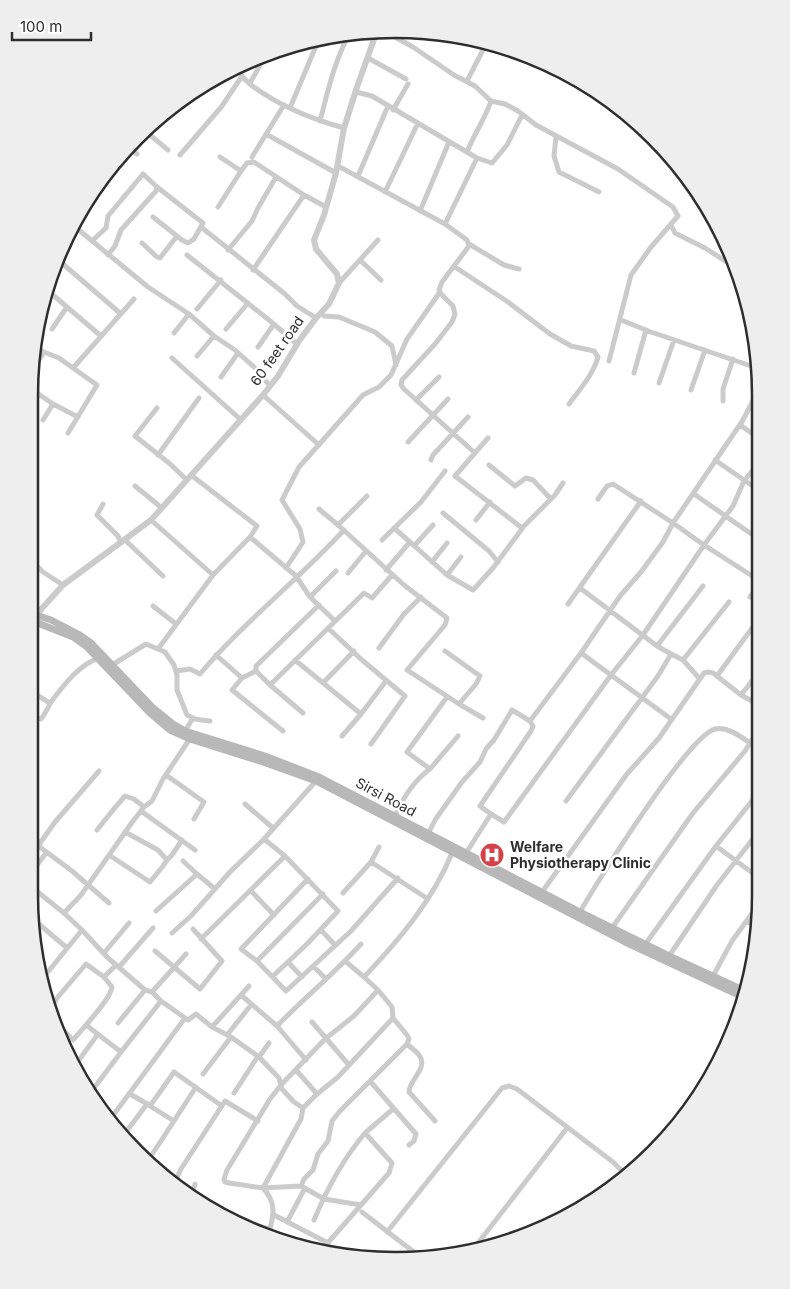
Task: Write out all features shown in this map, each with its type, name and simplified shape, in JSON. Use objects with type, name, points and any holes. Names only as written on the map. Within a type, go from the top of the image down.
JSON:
[{"type":"main road","name":"Sirsi Road","points":[[38,620],[78,634],[91,643],[101,658],[149,712],[170,730],[265,756],[303,770],[612,928],[644,948],[669,956],[740,988]]},
{"type":"main road","name":"Sirsi Road","points":[[101,658],[112,665],[152,707],[190,735],[316,781],[452,853],[738,995]]},
{"type":"street","points":[[339,284],[337,274],[316,249],[314,240],[336,174],[344,128],[375,38]]},
{"type":"street","points":[[397,38],[475,86],[491,101],[505,104],[556,137],[581,148],[618,169],[673,207],[678,216],[651,247],[632,275],[609,361]]},
{"type":"street","points":[[320,121],[334,66],[344,41]]},
{"type":"street","points":[[290,108],[316,46]]},
{"type":"street","points":[[466,81],[484,49]]},
{"type":"street","points":[[368,58],[407,81],[394,110]]},
{"type":"street","points":[[250,83],[261,64]]},
{"type":"street","points":[[241,72],[242,76],[250,83],[284,105],[320,121],[344,128]]},
{"type":"street","points":[[180,155],[222,106],[242,76]]},
{"type":"street","points":[[356,92],[372,96],[448,142],[477,158],[492,163],[507,145],[522,115]]},
{"type":"street","points":[[467,152],[475,131],[491,101]]},
{"type":"street","points":[[252,157],[284,105]]},
{"type":"street","points":[[358,176],[388,106]]},
{"type":"street","points":[[385,192],[418,123]]},
{"type":"street","points":[[266,134],[336,174]]},
{"type":"street","points":[[150,135],[168,150]]},
{"type":"street","points":[[556,137],[554,156],[559,172],[599,192]]},
{"type":"street","points":[[420,211],[448,142]]},
{"type":"street","points":[[133,151],[137,154]]},
{"type":"street","points":[[220,157],[242,171]]},
{"type":"street","points":[[445,224],[477,158]]},
{"type":"street","points":[[218,207],[247,163],[254,162],[304,195],[326,206]]},
{"type":"street","points":[[338,166],[445,224],[467,240],[469,244],[504,265],[519,269]]},
{"type":"street","points":[[92,241],[106,228],[108,216],[143,174],[203,223],[191,242],[186,242],[153,217]]},
{"type":"street","points":[[228,250],[252,221],[276,177]]},
{"type":"street","points":[[108,255],[115,246],[121,230],[155,193],[157,187]]},
{"type":"street","points":[[254,270],[304,195]]},
{"type":"street","points":[[671,225],[675,233],[706,248],[727,262]]},
{"type":"street","points":[[201,227],[285,294],[297,306],[318,315],[339,316],[375,332],[392,346],[396,366]]},
{"type":"street","points":[[78,229],[148,287],[189,314],[214,336],[238,353],[255,368],[270,386]]},
{"type":"street","points":[[142,243],[160,258],[177,236]]},
{"type":"street","points":[[339,284],[378,240]]},
{"type":"street","points":[[286,568],[303,542],[300,529],[282,500],[299,467],[363,395],[379,387],[391,376],[407,340],[440,292],[440,287],[469,244]]},
{"type":"street","points":[[187,255],[297,344]]},
{"type":"street","points":[[360,260],[381,280]]},
{"type":"street","points":[[63,264],[121,314]]},
{"type":"street","points":[[455,267],[564,342],[571,346],[594,351],[598,357],[596,364],[569,404]]},
{"type":"street","points":[[197,309],[220,280]]},
{"type":"street","name":"60 feet road","points":[[38,612],[63,585],[151,520],[263,395],[318,315],[329,304],[339,284]]},
{"type":"street","points":[[440,292],[454,306],[454,318],[435,344],[402,380],[401,385],[475,453]]},
{"type":"street","points":[[52,294],[101,336]]},
{"type":"street","points":[[73,368],[134,299]]},
{"type":"street","points":[[226,329],[248,303]]},
{"type":"street","points":[[52,329],[67,307]]},
{"type":"street","points":[[174,333],[189,314]]},
{"type":"street","points":[[621,320],[751,366]]},
{"type":"street","points":[[258,347],[274,324]]},
{"type":"street","points":[[634,373],[646,330]]},
{"type":"street","points":[[197,356],[214,336]]},
{"type":"street","points":[[659,383],[674,340]]},
{"type":"street","points":[[41,350],[58,358],[97,385],[68,433]]},
{"type":"street","points":[[691,390],[706,350]]},
{"type":"street","points":[[40,359],[44,352]]},
{"type":"street","points":[[221,377],[238,353]]},
{"type":"street","points":[[172,358],[240,419]]},
{"type":"street","points":[[723,401],[723,389],[733,359]]},
{"type":"street","points":[[416,400],[438,377]]},
{"type":"street","points":[[38,393],[53,404],[78,417]]},
{"type":"street","points":[[263,395],[319,445]]},
{"type":"street","points":[[158,455],[199,398]]},
{"type":"street","points":[[408,442],[448,399]]},
{"type":"street","points":[[43,420],[53,404]]},
{"type":"street","points":[[530,721],[663,542],[673,523],[752,405]]},
{"type":"street","points":[[157,408],[135,436],[189,478],[258,526],[250,537],[213,574],[158,649]]},
{"type":"street","points":[[431,460],[433,455],[468,417]]},
{"type":"street","points":[[740,425],[752,433]]},
{"type":"street","points":[[488,438],[455,476],[522,528]]},
{"type":"street","points":[[715,460],[752,486]]},
{"type":"street","points":[[489,465],[515,486],[526,478],[533,480],[550,498]]},
{"type":"street","points":[[382,540],[417,507],[445,471]]},
{"type":"street","points":[[428,834],[435,820],[462,782],[480,762],[486,749],[512,710],[530,721],[533,726],[480,806],[504,822],[611,675],[643,635],[726,516],[744,481],[752,471]]},
{"type":"street","points":[[394,528],[447,575],[473,590],[498,562],[522,528],[555,495],[563,483]]},
{"type":"street","points":[[598,499],[607,486],[613,484],[752,577]]},
{"type":"street","points":[[136,486],[162,508]]},
{"type":"street","points":[[694,494],[752,534]]},
{"type":"street","points":[[338,525],[367,496]]},
{"type":"street","points":[[476,520],[490,502]]},
{"type":"street","points":[[568,604],[641,502]]},
{"type":"street","points":[[103,504],[96,515],[163,576]]},
{"type":"street","points":[[319,509],[386,570],[447,618],[445,625],[407,670],[483,718]]},
{"type":"street","points":[[443,513],[489,551],[498,562]]},
{"type":"street","points":[[151,520],[213,574]]},
{"type":"street","points":[[386,570],[433,525]]},
{"type":"street","points":[[176,671],[190,669],[200,674],[216,655],[344,530]]},
{"type":"street","points":[[250,537],[296,576],[310,597],[335,621]]},
{"type":"street","points":[[432,562],[447,543]]},
{"type":"street","points":[[348,573],[366,551]]},
{"type":"street","points":[[447,575],[461,557]]},
{"type":"street","points":[[38,568],[63,585]]},
{"type":"street","points":[[310,597],[336,571]]},
{"type":"street","points":[[270,685],[364,593],[372,598],[392,575]]},
{"type":"street","points":[[657,646],[702,586]]},
{"type":"street","points":[[580,588],[657,646],[683,660],[699,678]]},
{"type":"street","points":[[379,648],[404,614],[420,597]]},
{"type":"street","points":[[683,660],[729,602]]},
{"type":"street","points":[[256,671],[256,666],[319,605]]},
{"type":"street","points":[[153,606],[176,624]]},
{"type":"street","points":[[328,628],[405,696],[371,744]]},
{"type":"street","points":[[716,676],[752,628]]},
{"type":"street","points":[[112,665],[146,644],[165,652],[174,665],[178,690],[187,714],[193,718],[210,721]]},
{"type":"street","points":[[324,684],[354,651]]},
{"type":"street","points":[[445,651],[480,676],[460,704]]},
{"type":"street","points":[[580,653],[671,719]]},
{"type":"street","points":[[566,801],[658,676],[671,654]]},
{"type":"street","points":[[216,655],[242,678]]},
{"type":"street","points":[[38,718],[41,719],[50,703],[80,669],[101,658]]},
{"type":"street","points":[[295,660],[360,714]]},
{"type":"street","points":[[256,671],[242,678],[232,690],[283,731]]},
{"type":"street","points":[[256,671],[303,713]]},
{"type":"street","points":[[542,892],[627,774],[659,738],[699,678],[706,672],[716,676],[752,701]]},
{"type":"street","points":[[342,736],[386,681]]},
{"type":"street","points":[[741,695],[752,681]]},
{"type":"street","points":[[38,695],[50,703]]},
{"type":"street","points":[[430,769],[407,752],[447,697]]},
{"type":"street","points":[[64,913],[81,895],[96,871],[143,809],[152,801],[190,735],[193,718]]},
{"type":"street","points":[[580,912],[614,857],[669,776],[699,741],[708,733],[717,729],[736,734],[750,743]]},
{"type":"street","points":[[395,816],[410,789],[458,736]]},
{"type":"street","points":[[612,928],[694,814],[752,740]]},
{"type":"street","points":[[99,771],[38,846],[72,871],[109,903]]},
{"type":"street","points":[[166,775],[204,802],[194,819]]},
{"type":"street","points":[[172,933],[191,916],[264,839],[316,781]]},
{"type":"street","points":[[98,830],[126,796],[134,798],[143,809],[195,850]]},
{"type":"street","points":[[644,948],[716,846],[752,801]]},
{"type":"street","points":[[245,804],[273,828]]},
{"type":"street","points":[[466,853],[491,814]]},
{"type":"street","points":[[126,832],[158,850],[167,860]]},
{"type":"street","points":[[264,839],[285,856],[338,911],[273,976]]},
{"type":"street","points":[[109,855],[150,882],[182,840]]},
{"type":"street","points":[[669,956],[683,933],[752,840]]},
{"type":"street","points":[[716,846],[752,872]]},
{"type":"street","points":[[343,893],[371,862],[379,847]]},
{"type":"street","points":[[38,864],[46,853]]},
{"type":"street","points":[[364,977],[392,947],[428,899],[443,875],[452,853]]},
{"type":"street","points":[[201,939],[285,856]]},
{"type":"street","points":[[183,861],[215,889]]},
{"type":"street","points":[[371,862],[428,899]]},
{"type":"street","points":[[156,912],[197,874]]},
{"type":"street","points":[[308,879],[241,949],[273,976],[286,991],[351,931],[398,878]]},
{"type":"street","points":[[250,891],[274,915]]},
{"type":"street","points":[[38,892],[64,913],[144,990],[152,992],[185,1018],[190,1020],[196,1014],[212,1027],[229,1036],[258,1057],[279,1078],[282,1089],[294,1102],[303,1108]]},
{"type":"street","points":[[256,961],[323,894]]},
{"type":"street","points":[[713,976],[732,940],[752,914]]},
{"type":"street","points":[[747,921],[751,924]]},
{"type":"street","points":[[104,953],[129,923]]},
{"type":"street","points":[[39,924],[67,948]]},
{"type":"street","points":[[104,977],[153,928]]},
{"type":"street","points":[[46,973],[82,930]]},
{"type":"street","points":[[156,951],[200,990],[222,962],[193,930]]},
{"type":"street","points":[[321,930],[335,945]]},
{"type":"street","points":[[277,1026],[298,1004],[346,961],[361,944]]},
{"type":"street","points":[[152,992],[186,954]]},
{"type":"street","points":[[287,1222],[303,1187],[304,1179],[313,1170],[318,1154],[328,1141],[332,1121],[409,1040],[393,1018],[392,1007],[378,990],[346,961]]},
{"type":"street","points":[[288,962],[302,977]]},
{"type":"street","points":[[54,1002],[86,964],[104,977],[112,987],[112,991],[73,1040],[68,1038]]},
{"type":"street","points":[[313,966],[326,979]]},
{"type":"street","points":[[212,1027],[249,986]]},
{"type":"street","points":[[118,1023],[144,990]]},
{"type":"street","points":[[361,1205],[324,1198],[303,1187],[263,1188],[228,1183],[224,1179],[227,1170],[270,1099],[281,1085],[326,1039],[354,1016],[378,990]]},
{"type":"street","points":[[240,995],[277,1026],[306,1060]]},
{"type":"street","points":[[94,1087],[161,1001]]},
{"type":"street","points":[[203,1074],[251,1004]]},
{"type":"street","points":[[114,1115],[185,1018]]},
{"type":"street","points":[[263,1188],[297,1126],[303,1108],[338,1077],[393,1018]]},
{"type":"street","points":[[312,1022],[349,1065]]},
{"type":"street","points":[[86,1025],[120,1052]]},
{"type":"street","points":[[78,1061],[98,1034]]},
{"type":"street","points":[[234,1093],[269,1043]]},
{"type":"street","points":[[407,1044],[422,1060],[419,1072],[410,1086],[409,1092],[436,1121]]},
{"type":"street","points":[[296,1070],[317,1094]]},
{"type":"street","points":[[127,1131],[174,1072],[222,1106]]},
{"type":"street","points":[[370,1081],[416,1134],[414,1141],[409,1145]]},
{"type":"street","points":[[387,1232],[502,1088],[509,1086],[517,1089],[622,1170]]},
{"type":"street","points":[[153,1153],[196,1087]]},
{"type":"street","points":[[130,1094],[174,1121]]},
{"type":"street","points":[[177,1178],[225,1102],[258,1121]]},
{"type":"street","points":[[314,1220],[348,1155],[365,1133],[393,1109]]},
{"type":"street","points":[[479,1241],[567,1128]]},
{"type":"street","points":[[327,1245],[389,1173],[392,1163],[365,1133]]},
{"type":"street","points":[[194,1189],[195,1184]]},
{"type":"street","points":[[263,1188],[270,1196],[274,1215],[270,1229]]},
{"type":"street","points":[[362,1212],[413,1251]]},
{"type":"street","points":[[274,1215],[324,1245]]},
{"type":"place","name":"Welfare Physiotherapy Clinic","points":[[492,855]]}]
